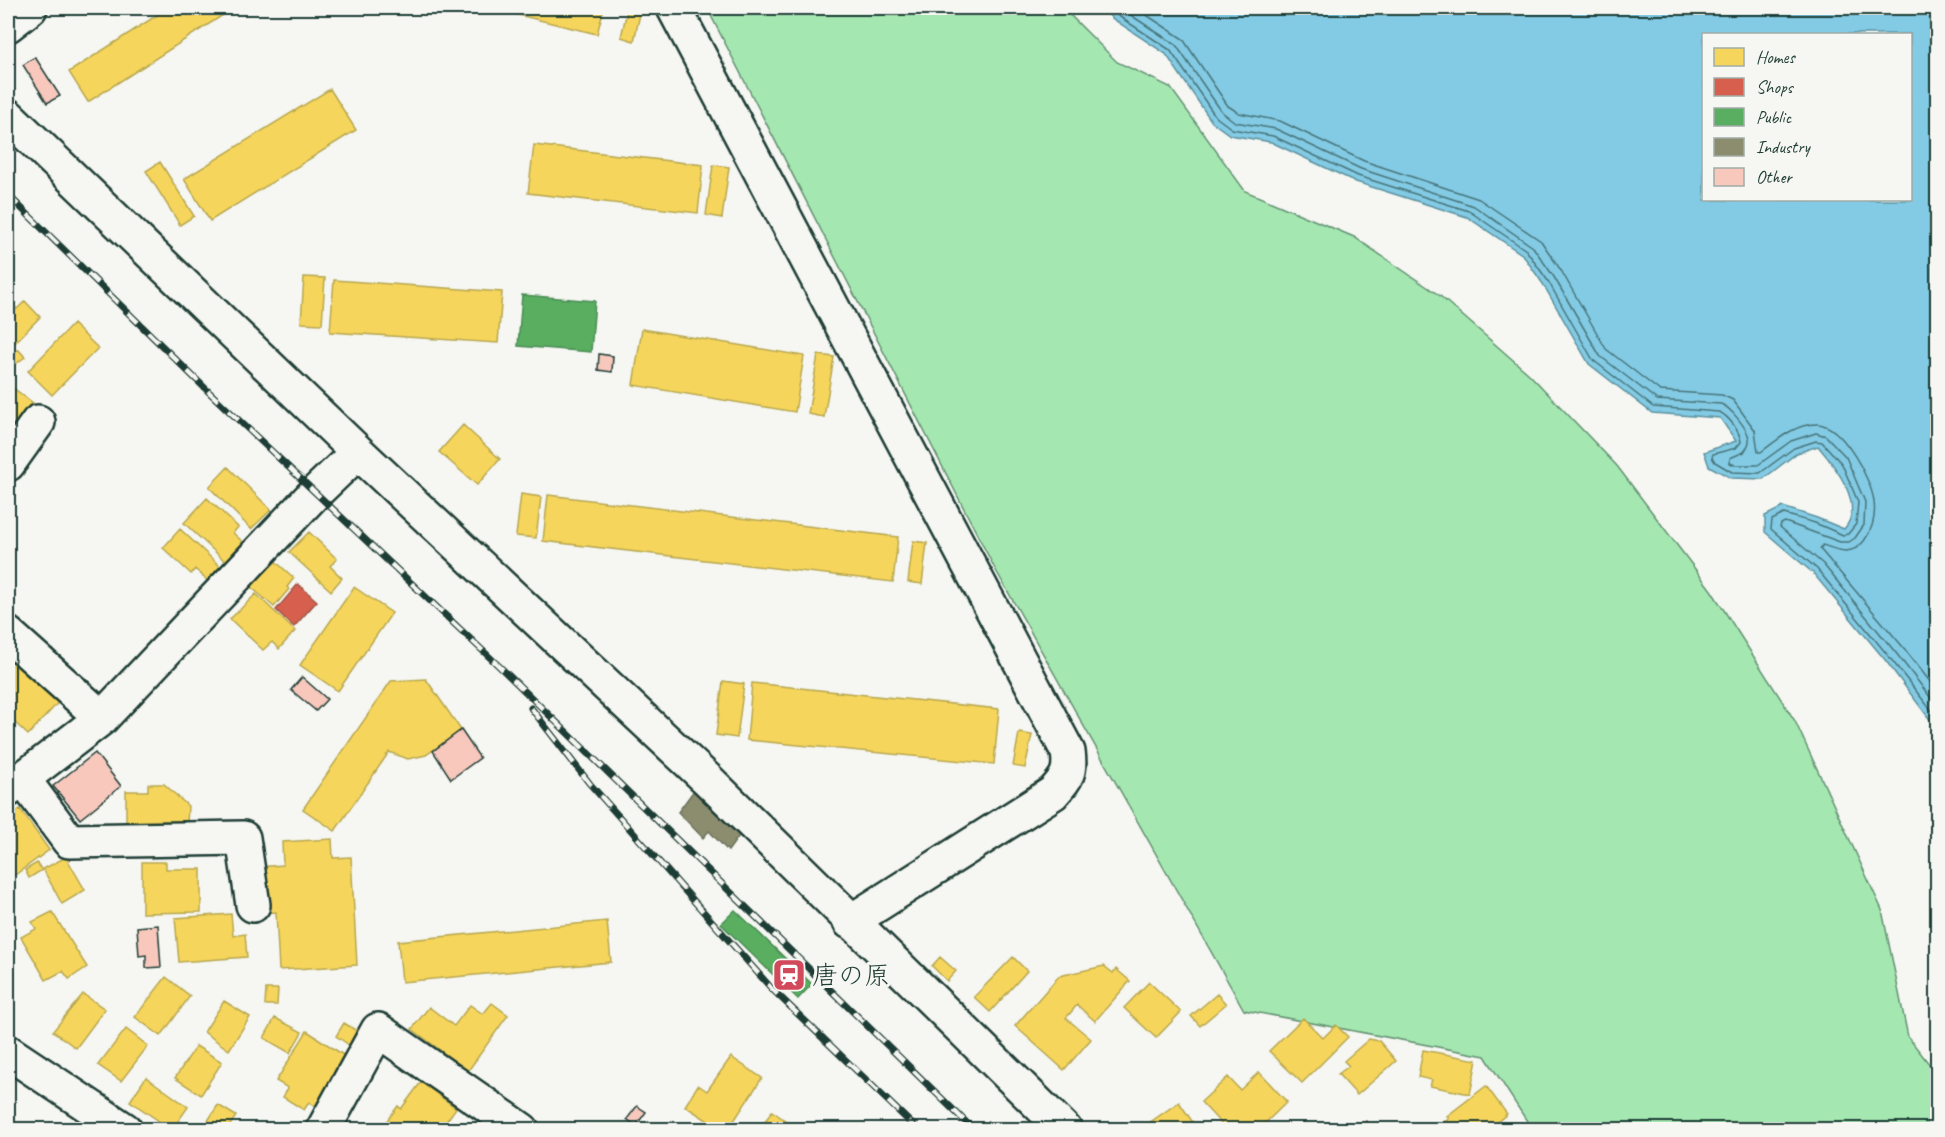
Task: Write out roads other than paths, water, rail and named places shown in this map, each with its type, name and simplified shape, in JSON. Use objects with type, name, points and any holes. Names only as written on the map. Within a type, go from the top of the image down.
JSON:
[{"type":"street","points":[[8,25],[30,8]]},
{"type":"street","points":[[674,8],[1068,752],[1070,766],[1064,782],[1053,793],[850,922]]},
{"type":"street","points":[[8,116],[358,452],[706,780],[1065,1130]]},
{"type":"street","points":[[8,464],[38,422]]},
{"type":"street","points":[[253,905],[243,838],[69,842],[15,784],[102,718],[315,493],[358,452]]},
{"type":"street","points":[[8,634],[102,718]]},
{"type":"street","points":[[323,1130],[378,1030],[522,1130]]},
{"type":"street","points":[[8,1052],[125,1130]]},
{"type":"water","points":[[1101,8],[1937,8],[1937,729],[1886,661],[1813,573],[1765,532],[1765,516],[1783,507],[1844,529],[1850,519],[1852,509],[1850,497],[1846,486],[1818,446],[1797,453],[1763,479],[1731,478],[1709,466],[1704,452],[1736,441],[1720,418],[1652,413],[1589,364],[1543,284],[1523,255],[1467,217],[1356,182],[1271,142],[1230,135],[1212,122],[1166,54],[1113,19]]},
{"type":"railway","points":[[8,195],[210,393],[499,666],[974,1130]]},
{"type":"railway","points":[[531,708],[590,784],[772,989],[918,1130]]},
{"type":"place","name":"唐の原","points":[[789,975]]}]
